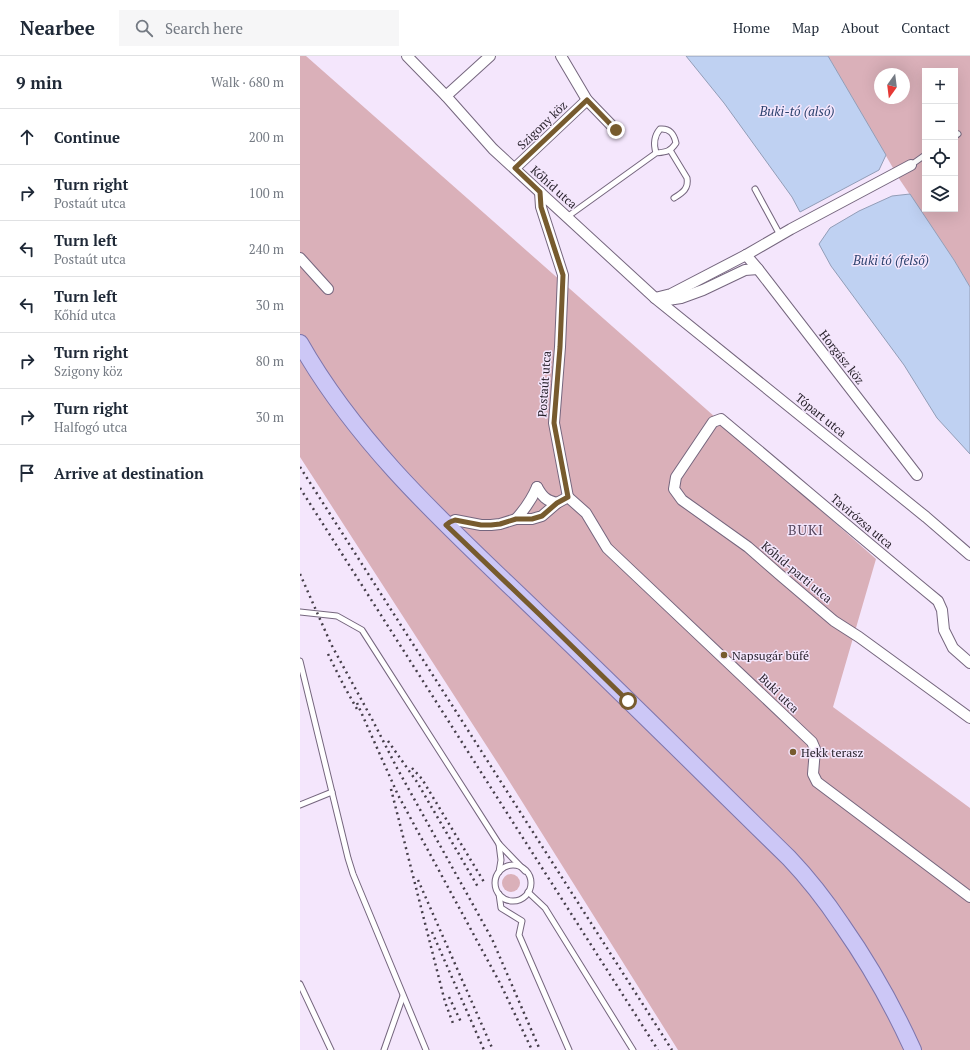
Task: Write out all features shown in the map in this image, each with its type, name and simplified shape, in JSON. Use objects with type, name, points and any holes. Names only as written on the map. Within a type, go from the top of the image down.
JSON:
[{"type":"main road","points":[[300,343],[320,377],[346,413],[383,458],[446,525],[806,876],[830,906],[872,970],[893,1008],[913,1050]]},
{"type":"street","name":"Kőhíd utca","points":[[407,56],[446,96],[493,149],[655,298]]},
{"type":"street","points":[[446,96],[490,56]]},
{"type":"street","points":[[560,56],[587,100],[616,130]]},
{"type":"street","name":"Szigony köz","points":[[515,168],[587,100]]},
{"type":"street","points":[[655,298],[671,294],[911,165]]},
{"type":"street","name":"Postaút utca","points":[[540,192],[541,207],[563,275],[560,347],[554,423],[568,497]]},
{"type":"street","name":"Horgász köz","points":[[746,255],[917,475]]},
{"type":"street","points":[[300,258],[328,289]]},
{"type":"street","points":[[655,298],[668,300],[681,298],[703,290],[745,270],[758,269]]},
{"type":"street","name":"Tópart utca","points":[[655,298],[970,554]]},
{"type":"street","name":"Tavirózsa utca","points":[[713,422],[721,420],[938,601],[942,610],[944,630],[953,648],[970,663]]},
{"type":"street","name":"Kőhíd-parti utca","points":[[713,422],[676,477],[674,489],[682,500],[748,547],[834,620],[859,636],[970,718]]},
{"type":"street","points":[[516,519],[533,497],[537,487],[545,499],[550,502],[557,503]]},
{"type":"street","points":[[446,525],[455,520],[481,525],[491,525],[516,519],[532,519],[542,516],[557,503],[568,497]]},
{"type":"street","name":"Buki utca","points":[[568,497],[586,513],[608,548],[812,742],[815,750],[813,774],[817,782],[970,897]]},
{"type":"lane","points":[[567,217],[656,153],[666,152],[673,148],[676,143],[674,136],[666,128],[660,129],[656,133],[654,147],[656,153]]},
{"type":"lane","points":[[670,150],[687,178],[688,184],[686,189],[674,198]]},
{"type":"lane","points":[[911,165],[922,157]]},
{"type":"lane","points":[[755,189],[780,235]]},
{"type":"lane","points":[[300,612],[337,616],[362,630],[500,844],[529,875],[530,887],[525,896],[520,900],[509,901],[503,898],[496,889],[496,877],[501,860],[500,844]]},
{"type":"lane","points":[[300,661],[353,874],[426,1050]]},
{"type":"lane","points":[[300,805],[332,792]]},
{"type":"lane","points":[[498,872],[509,866],[521,867],[526,871]]},
{"type":"lane","points":[[528,892],[545,908],[633,1050]]},
{"type":"lane","points":[[499,894],[501,908],[522,921],[519,935],[569,1050]]},
{"type":"lane","points":[[300,984],[331,1050]]},
{"type":"lane","points":[[384,1050],[403,996]]},
{"type":"shaded area","points":[[300,56],[306,56],[876,559],[833,707],[970,808],[970,1050],[678,1050],[499,765],[300,457]]},
{"type":"shaded area","points":[[828,56],[970,56],[970,287],[954,260],[900,180]]},
{"type":"shaded area","points":[[511,874],[517,877],[520,883],[517,889],[511,892],[505,889],[502,883],[505,877]]},
{"type":"water","name":"Buki-tó (alsó)","points":[[686,56],[828,56],[886,155],[879,170],[800,212],[792,197],[724,103]]},
{"type":"water","name":"Buki tó (felső)","points":[[910,194],[970,287],[970,454],[937,418],[904,365],[831,266],[819,244],[830,228],[859,211],[892,196]]},
{"type":"railway","points":[[300,467],[672,1050]]},
{"type":"railway","points":[[300,488],[658,1050]]},
{"type":"railway","points":[[300,574],[331,644],[397,768],[492,939],[540,1050]]},
{"type":"railway","points":[[328,654],[357,709]]},
{"type":"railway","points":[[357,703],[398,795],[501,985],[532,1050]]},
{"type":"railway","points":[[388,741],[417,782],[478,887]]},
{"type":"railway","points":[[412,768],[422,779],[484,882]]},
{"type":"railway","points":[[391,789],[445,1002],[454,1026]]},
{"type":"railway","points":[[418,880],[493,1050]]},
{"type":"railway","points":[[432,932],[484,1050]]},
{"type":"railway","points":[[449,997],[461,1022]]},
{"type":"place","name":"Napsugár büfé","points":[[724,655]]},
{"type":"place","name":"Hekk terasz","points":[[793,752]]},
{"type":"district","name":"BUKI","points":[[806,529]]},
{"type":"route","points":[[616,130],[587,100],[515,168],[540,192],[541,207],[563,275],[560,347],[554,423],[568,497],[557,503],[542,516],[532,519],[516,519],[491,525],[481,525],[455,520],[446,525],[628,701]]}]
